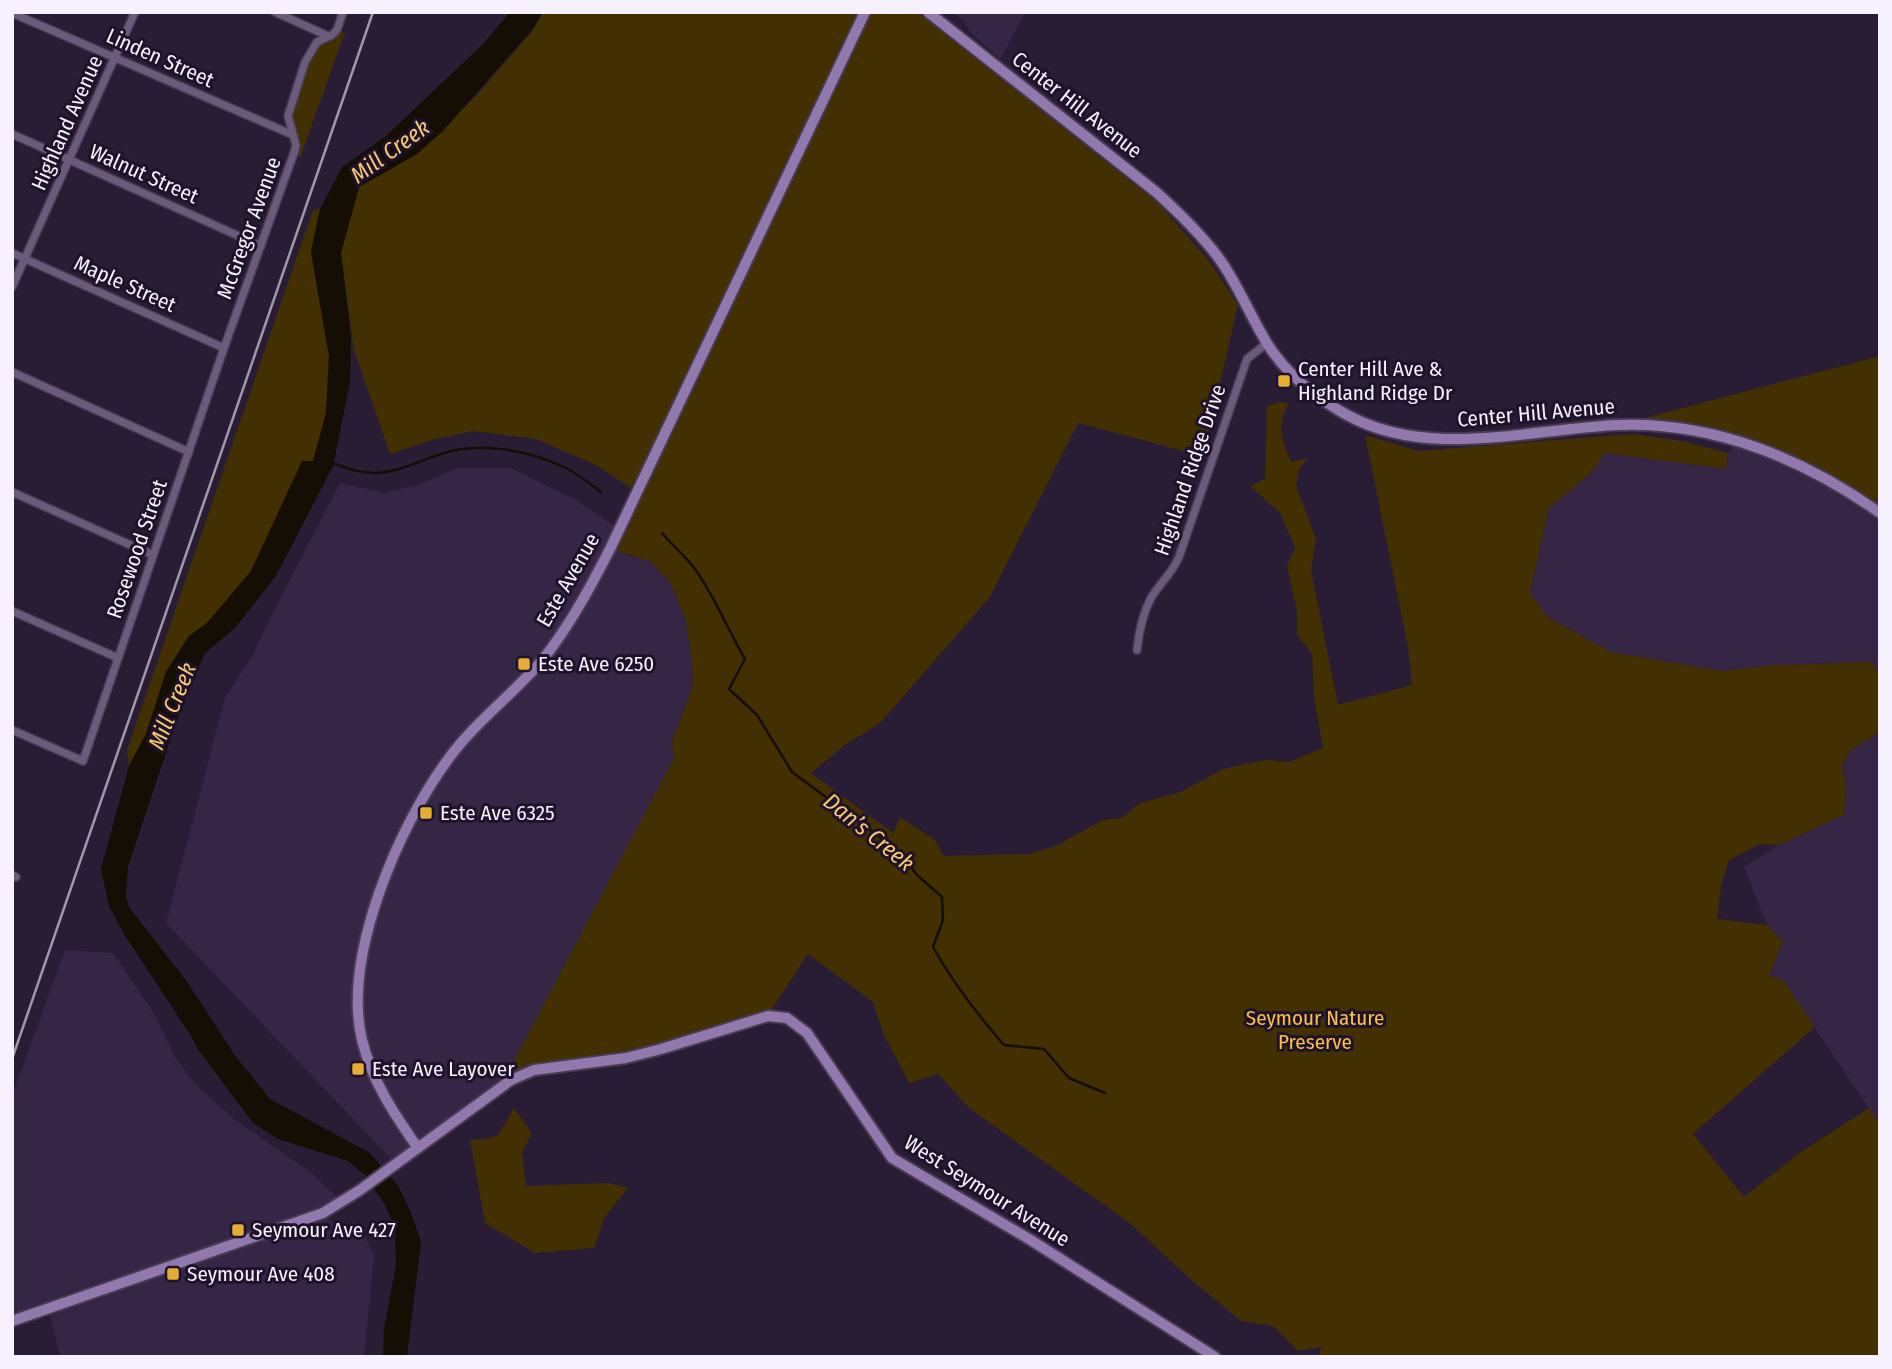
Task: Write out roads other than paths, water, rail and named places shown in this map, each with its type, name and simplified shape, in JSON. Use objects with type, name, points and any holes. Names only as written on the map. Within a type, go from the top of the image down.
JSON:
[{"type":"street","name":"Highland Avenue","points":[[12,287],[135,12]]},
{"type":"street","points":[[275,12],[328,36]]},
{"type":"street","name":"McGregor Avenue","points":[[224,348],[295,150],[288,116],[305,62],[314,45],[337,30],[343,12]]},
{"type":"street","name":"Este Avenue","points":[[418,1148],[384,1098],[375,1078],[362,1039],[357,1003],[365,938],[397,849],[409,822],[450,756],[545,656],[592,583],[865,12]]},
{"type":"street","name":"Center Hill Avenue","points":[[928,12],[1156,192],[1186,220],[1218,258],[1267,343],[1293,375],[1327,403],[1366,424],[1398,435],[1450,440],[1618,425],[1661,426],[1687,430],[1781,455],[1832,481],[1880,513]]},
{"type":"street","name":"Linden Street","points":[[12,13],[293,135]]},
{"type":"street","name":"Walnut Street","points":[[12,134],[261,246]]},
{"type":"street","name":"Maple Street","points":[[12,253],[224,348]]},
{"type":"street","name":"Highland Ridge Drive","points":[[1136,650],[1141,620],[1152,598],[1174,569],[1184,544],[1247,359],[1267,343]]},
{"type":"street","name":"Rosewood Street","points":[[12,730],[83,761],[224,348]]},
{"type":"street","points":[[12,372],[189,452]]},
{"type":"street","points":[[12,492],[153,555]]},
{"type":"street","points":[[12,611],[118,658]]},
{"type":"street","name":"West Seymour Avenue","points":[[12,1321],[323,1213],[397,1165],[511,1080],[534,1070],[625,1058],[761,1017],[787,1018],[807,1033],[892,1158],[1029,1239],[1214,1357]]},
{"type":"water","name":"Mill Creek","points":[[510,12],[543,12],[533,29],[443,131],[417,154],[359,187],[341,253],[351,336],[350,382],[333,466],[276,576],[235,628],[205,653],[181,708],[128,867],[126,896],[129,907],[188,983],[234,1054],[270,1099],[370,1153],[399,1187],[421,1242],[407,1357],[383,1357],[384,1329],[396,1265],[395,1227],[385,1205],[365,1175],[348,1161],[278,1139],[253,1123],[197,1048],[124,934],[109,906],[101,869],[129,766],[146,734],[166,672],[189,636],[207,623],[251,571],[302,461],[313,461],[326,413],[329,356],[311,252],[320,209],[342,167],[385,137],[484,43]]},
{"type":"waterway","name":"Dan’s Creek","points":[[333,463],[349,469],[376,473],[400,469],[456,450],[504,449],[536,456],[566,468],[601,492]]},
{"type":"waterway","name":"Dan’s Creek","points":[[662,533],[702,580],[745,659],[729,689],[757,715],[792,772],[900,852],[917,875],[942,897],[943,920],[933,947],[975,1010],[1004,1045],[1044,1049],[1069,1078],[1105,1093]]},
{"type":"railway","points":[[12,1059],[373,12]]},
{"type":"place","name":"Center Hill Ave & Highland Ridge Dr","points":[[1284,381]]},
{"type":"place","name":"Este Ave 6250","points":[[524,664]]},
{"type":"place","name":"Este Ave 6325","points":[[426,813]]},
{"type":"place","name":"Este Ave Layover","points":[[358,1069]]},
{"type":"place","name":"Seymour Ave 427","points":[[238,1230]]},
{"type":"place","name":"Seymour Ave 408","points":[[173,1274]]},
{"type":"park label","name":"Seymour Nature Preserve","points":[[1315,1030]]}]
